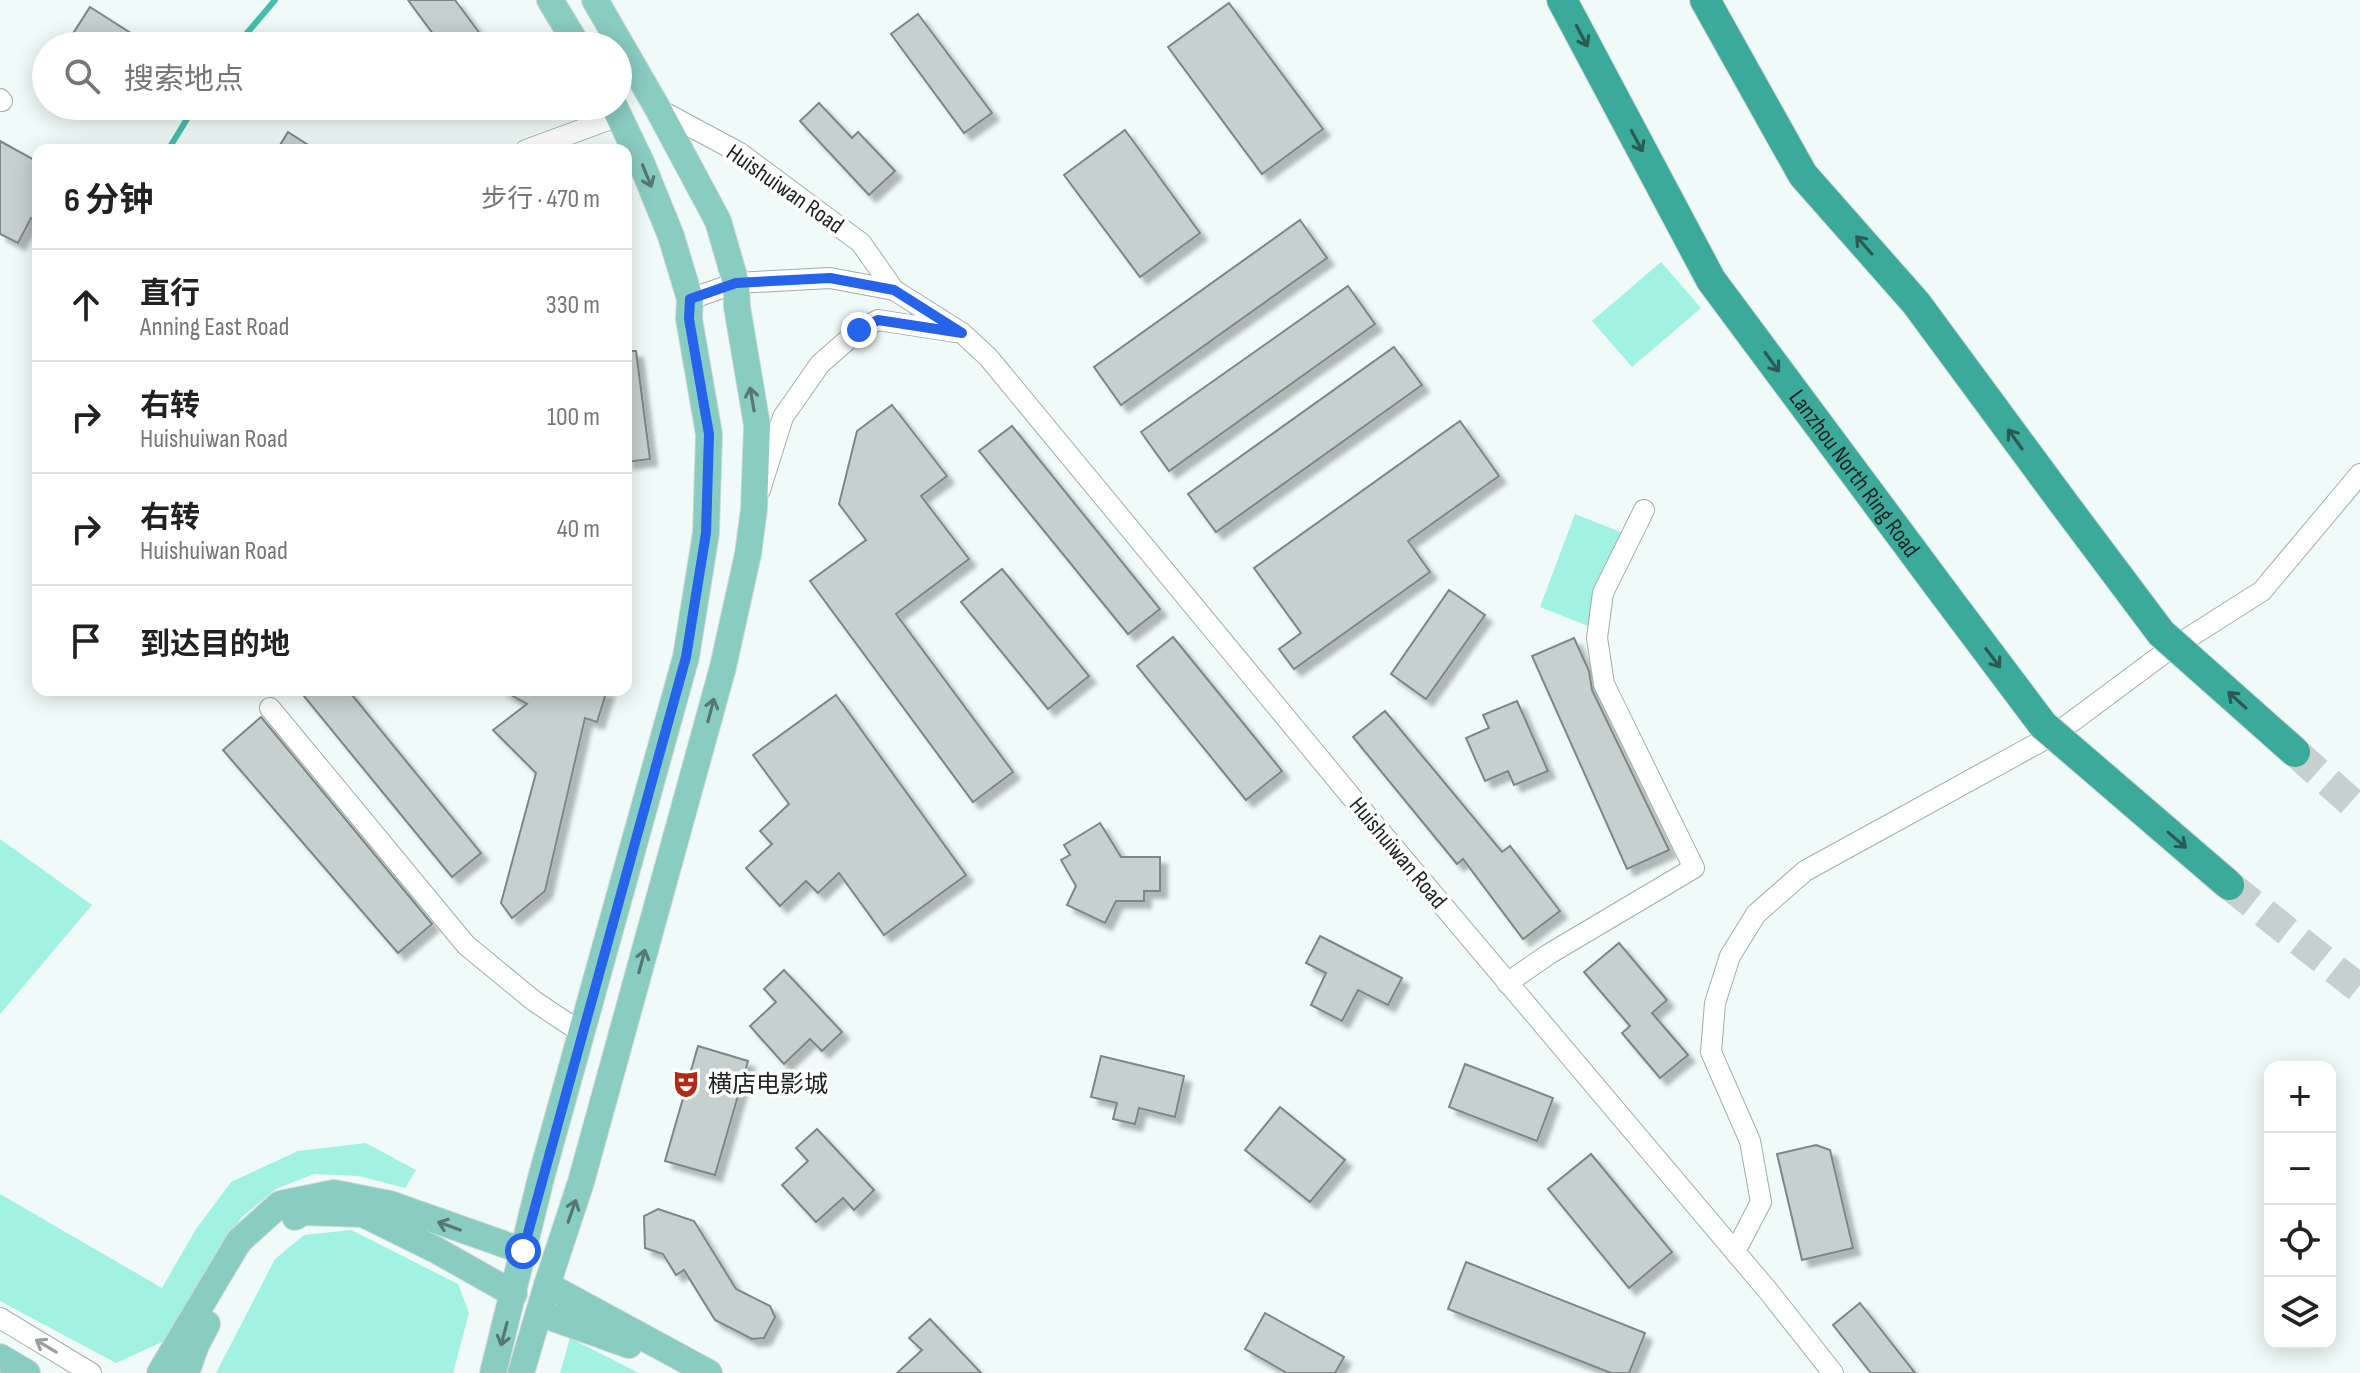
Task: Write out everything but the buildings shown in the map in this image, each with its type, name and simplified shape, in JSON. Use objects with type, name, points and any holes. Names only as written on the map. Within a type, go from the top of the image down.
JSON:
[{"type":"highway","name":"Lanzhou North Ring Road","points":[[1562,0],[1711,280],[1840,456],[2043,725],[2229,885]]},
{"type":"highway","points":[[1710,8],[1803,175],[1916,303],[2161,633],[2295,752]]},
{"type":"main road","points":[[550,0],[569,32]]},
{"type":"main road","points":[[595,0],[613,32]]},
{"type":"main road","points":[[521,1373],[581,1182],[723,667],[754,509],[757,425],[737,307],[736,283],[718,221],[632,64]]},
{"type":"main road","points":[[620,120],[631,144]]},
{"type":"main road","points":[[493,1373],[523,1251],[686,657],[706,533],[709,434],[689,319],[690,299],[671,236],[632,147]]},
{"type":"main road","points":[[160,1373],[239,1241],[280,1204],[334,1193],[390,1204],[523,1251]]},
{"type":"main road","points":[[186,1373],[196,1345],[252,1242],[303,1212],[363,1214],[514,1294]]},
{"type":"main road","points":[[547,1285],[709,1373]]},
{"type":"main road","points":[[539,1313],[620,1341],[683,1373]]},
{"type":"main road","points":[[0,1357],[27,1373]]},
{"type":"street","name":"Huishuiwan Road","points":[[658,109],[740,153],[861,243],[894,290]]},
{"type":"street","points":[[540,144],[595,120]]},
{"type":"street","name":"Huishuiwan Road","points":[[690,299],[736,283],[830,278],[894,290],[962,333],[988,357],[1833,1373]]},
{"type":"street","points":[[754,509],[783,417],[820,364],[859,330],[878,320],[962,333]]},
{"type":"street","points":[[1735,1252],[1761,1202],[1750,1141],[1711,1052],[1715,1003],[1730,956],[1756,914],[1805,871],[2058,732],[2163,654],[2262,591],[2360,474]]},
{"type":"street","points":[[1507,983],[1549,954],[1694,868],[1604,684],[1597,638],[1603,593],[1644,510]]},
{"type":"street","points":[[270,708],[466,945],[534,1001],[582,1033]]},
{"type":"street","points":[[0,1318],[91,1373]]},
{"type":"green space","points":[[1661,262],[1701,308],[1632,367],[1592,321]]},
{"type":"green space","points":[[1575,514],[1623,533],[1588,626],[1540,607]]},
{"type":"green space","points":[[0,839],[92,905],[0,1014]]},
{"type":"green space","points":[[366,1143],[416,1170],[405,1188],[359,1176],[314,1174],[276,1189],[242,1217],[210,1262],[169,1339],[116,1363],[0,1301],[0,1194],[162,1288],[196,1229],[231,1182],[298,1151]]},
{"type":"green space","points":[[351,1230],[458,1284],[469,1313],[453,1373],[216,1373],[275,1259],[304,1235]]},
{"type":"green space","points":[[570,1338],[639,1373],[560,1373]]},
{"type":"waterway","points":[[248,32],[275,0]]},
{"type":"waterway","points":[[172,144],[186,120]]},
{"type":"tunnel","points":[[2295,752],[2360,810]]},
{"type":"tunnel","points":[[2229,885],[2360,989]]},
{"type":"place","name":"横店电影城","points":[[686,1084]]},
{"type":"route","points":[[523,1251],[686,657],[706,533],[709,434],[689,319],[690,299],[736,283],[830,278],[894,290],[962,333],[878,320],[859,330]]}]
